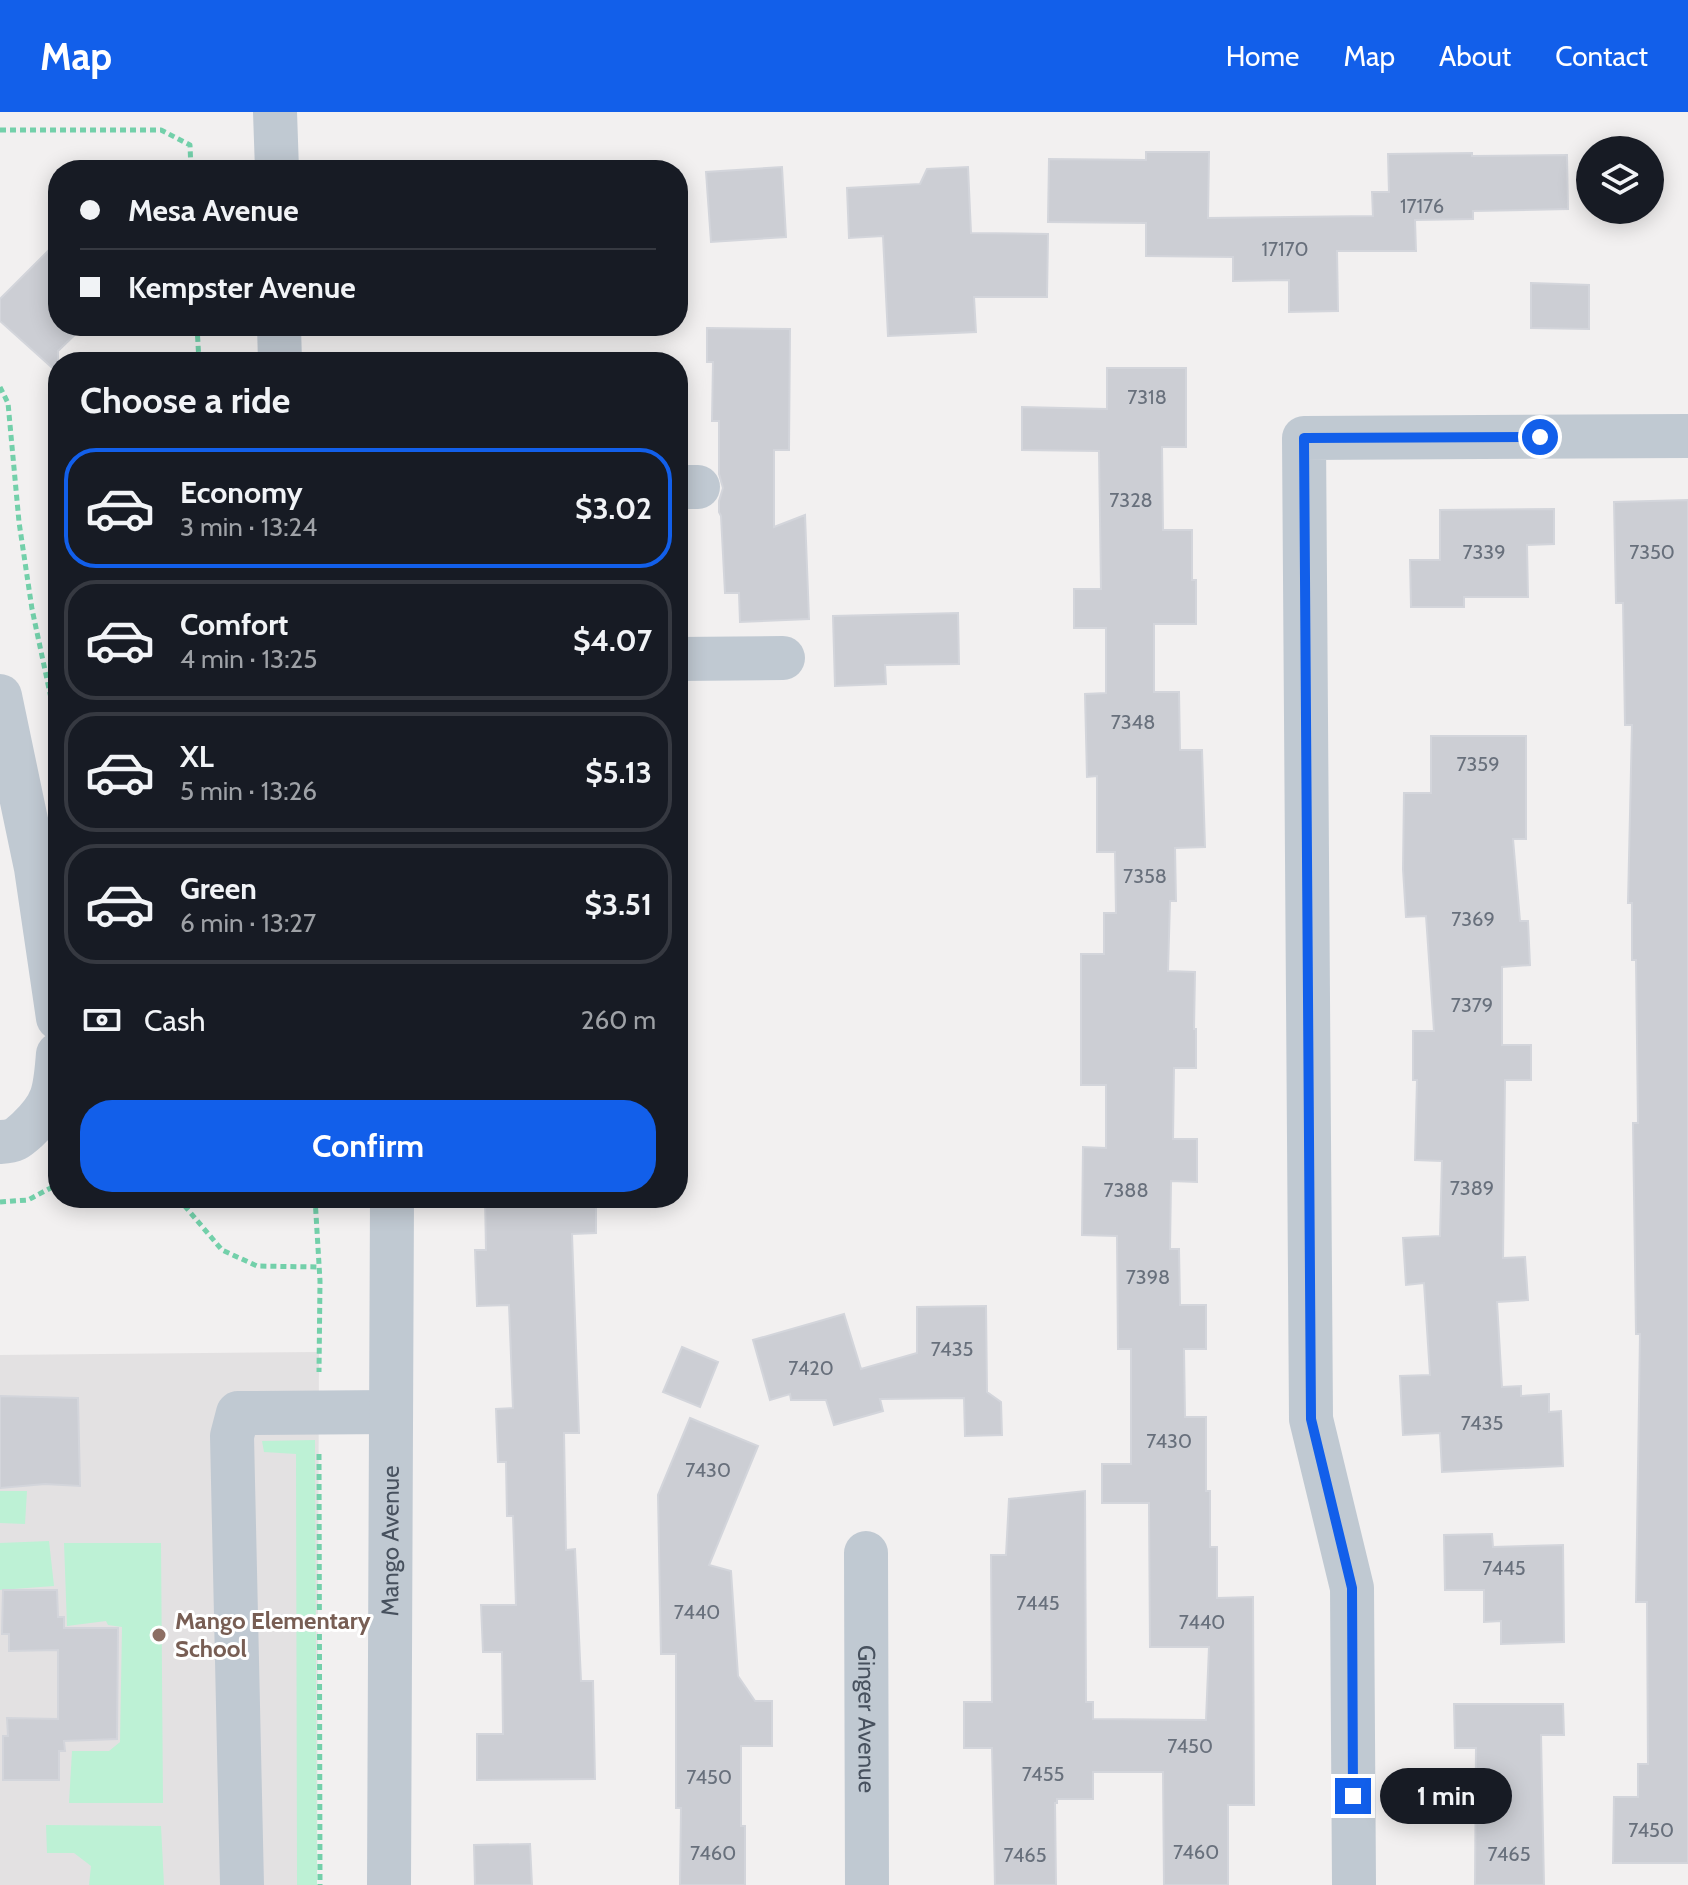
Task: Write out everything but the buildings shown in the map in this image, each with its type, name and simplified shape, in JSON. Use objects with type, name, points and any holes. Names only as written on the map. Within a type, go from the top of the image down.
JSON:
[{"type":"street","points":[[275,112],[277,160]]},
{"type":"street","points":[[1354,1885],[1352,1588],[1311,1419],[1304,438],[1688,436]]},
{"type":"street","points":[[688,659],[783,658]]},
{"type":"street","points":[[0,696],[36,868],[48,950]]},
{"type":"street","points":[[0,1142],[15,1141],[44,1114],[48,1105]]},
{"type":"street","name":"Mango Avenue","points":[[389,1885],[392,1208]]},
{"type":"street","points":[[242,1885],[232,1436],[238,1413],[391,1412]]},
{"type":"street","name":"Ginger Avenue","points":[[866,1553],[867,1885]]},
{"type":"path","points":[[0,130],[161,130],[190,145],[191,160]]},
{"type":"path","points":[[0,387],[8,403],[21,536],[48,684]]},
{"type":"path","points":[[0,1202],[28,1200],[48,1189]]},
{"type":"path","points":[[186,1208],[222,1250],[257,1266],[319,1267]]},
{"type":"path","points":[[316,1208],[319,1267],[320,1885]]},
{"type":"shaded area","name":"Mango Elementary School","points":[[319,1352],[317,1885],[0,1885],[0,1355]]},
{"type":"green space","points":[[315,1440],[317,1885],[297,1885],[296,1454],[264,1452],[262,1441]]},
{"type":"green space","points":[[0,1491],[27,1491],[25,1524],[0,1523]]},
{"type":"green space","points":[[49,1541],[54,1586],[0,1590],[0,1543]]},
{"type":"green space","points":[[64,1543],[161,1543],[163,1803],[69,1803],[72,1751],[109,1751],[120,1742],[122,1627],[108,1625],[106,1621],[67,1626]]},
{"type":"green space","points":[[46,1825],[161,1826],[164,1885],[89,1885],[91,1866],[74,1853],[47,1853]]},
{"type":"place","name":"Mango Elementary School","points":[[159,1635]]},
{"type":"route","points":[[1353,1796],[1352,1588],[1311,1419],[1304,438],[1540,437]]}]
